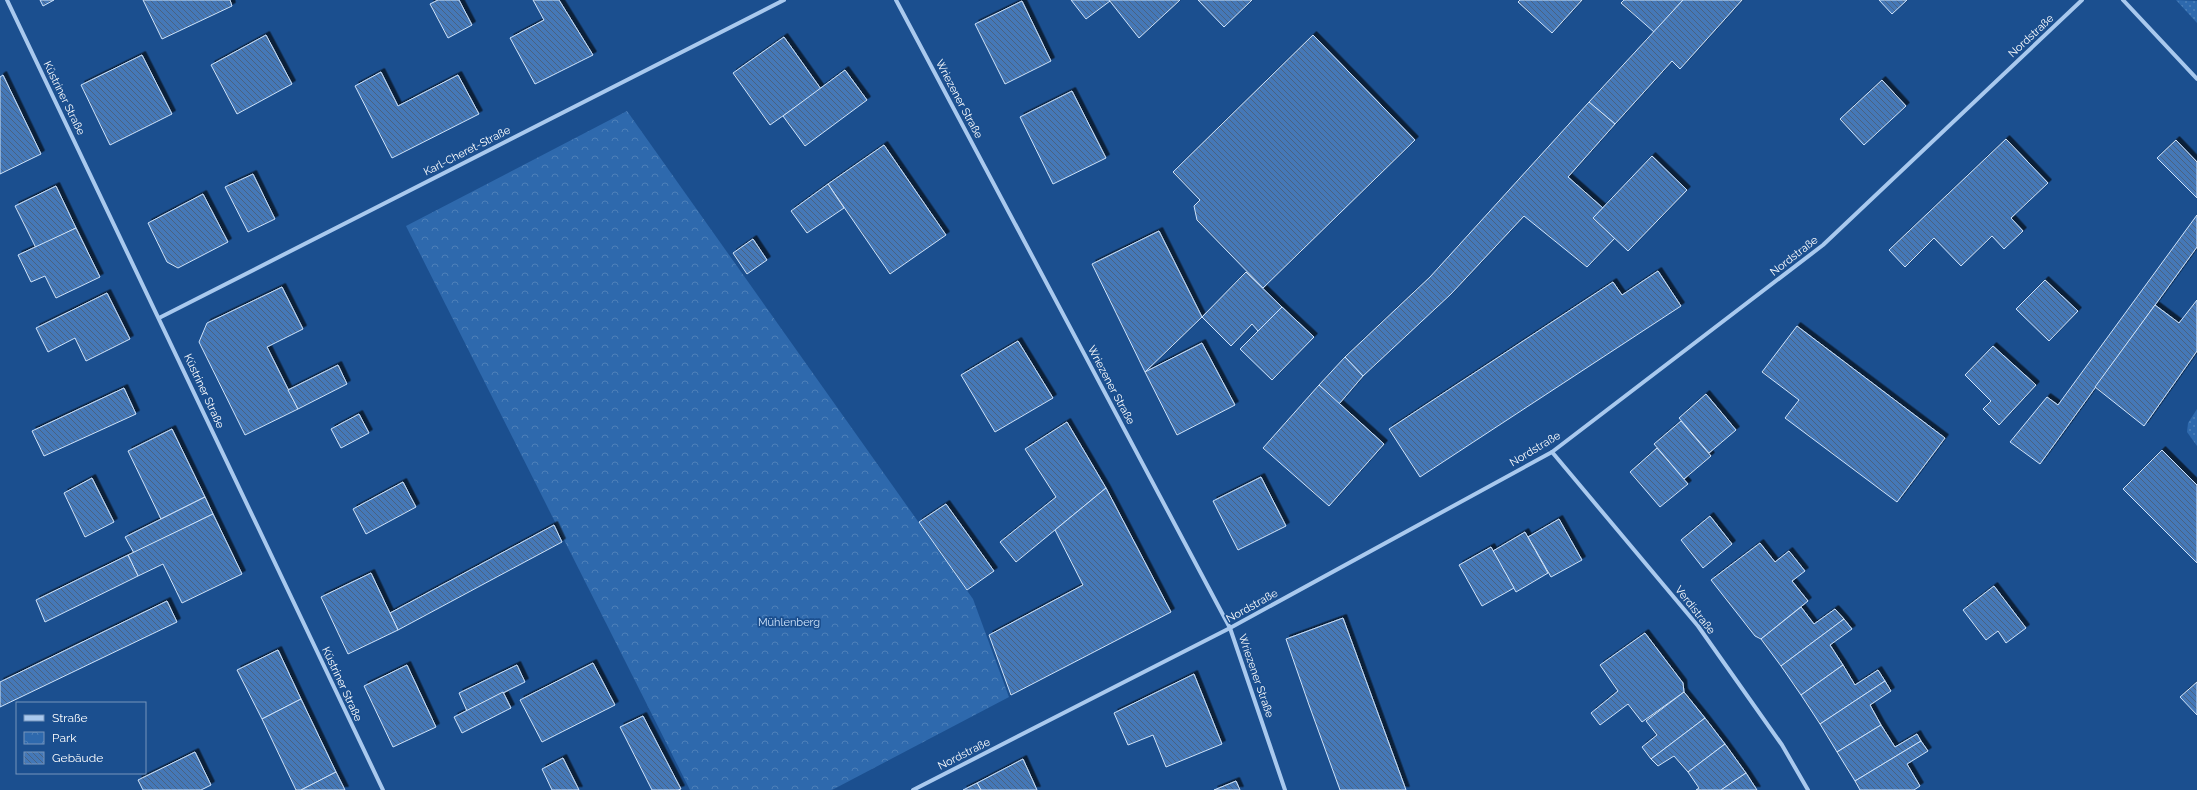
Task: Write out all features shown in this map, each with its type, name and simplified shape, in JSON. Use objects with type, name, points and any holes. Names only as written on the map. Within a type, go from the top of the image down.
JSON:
[{"type":"street","name":"Küstriner Straße","points":[[7,0],[383,790]]},
{"type":"street","name":"Karl-Cheret-Straße","points":[[159,318],[784,0]]},
{"type":"street","name":"Wriezener Straße","points":[[896,0],[1230,628],[1285,790]]},
{"type":"street","name":"Nordstraße","points":[[913,790],[1230,628],[1552,452],[1823,245],[2082,0]]},
{"type":"street","points":[[2122,0],[2197,79]]},
{"type":"street","name":"Verdistraße","points":[[1552,452],[1698,626],[1782,745],[1808,790]]},
{"type":"green space","points":[[2176,0],[2197,1],[2197,23]]},
{"type":"green space","name":"Mühlenberg","points":[[627,111],[973,599],[1009,697],[832,790],[690,790],[406,226]]},
{"type":"green space","points":[[2197,409],[2197,446],[2187,432],[2188,423]]},
{"type":"building","points":[[40,0],[54,0],[43,6]]},
{"type":"building","points":[[143,0],[230,0],[232,6],[162,39]]},
{"type":"building","points":[[438,0],[459,0],[472,25],[448,38],[430,4]]},
{"type":"building","points":[[533,0],[559,0],[593,55],[535,84],[510,38],[544,20]]},
{"type":"building","points":[[1071,0],[1109,0],[1110,1],[1086,19]]},
{"type":"building","points":[[1109,0],[1180,0],[1139,38]]},
{"type":"building","points":[[1198,0],[1252,0],[1224,27]]},
{"type":"building","points":[[1520,0],[1582,0],[1552,33],[1518,2]]},
{"type":"building","points":[[1624,0],[1683,0],[1654,32],[1621,3]]},
{"type":"building","points":[[1683,0],[1742,0],[1680,69],[1672,61],[1615,124],[1589,102]]},
{"type":"building","points":[[1879,0],[1907,0],[1892,14]]},
{"type":"building","points":[[1022,1],[1051,61],[1005,84],[975,24]]},
{"type":"building","points":[[266,35],[292,84],[237,114],[211,65]]},
{"type":"building","points":[[1313,35],[1415,140],[1263,288],[1197,220],[1194,206],[1200,200],[1173,172]]},
{"type":"building","points":[[784,37],[821,89],[770,125],[733,73]]},
{"type":"building","points":[[142,55],[172,114],[110,145],[81,85]]},
{"type":"building","points":[[845,70],[867,100],[805,146],[783,116]]},
{"type":"building","points":[[381,72],[398,106],[458,75],[479,114],[392,158],[355,86]]},
{"type":"building","points":[[3,75],[41,154],[0,174],[0,77]]},
{"type":"building","points":[[1882,80],[1906,106],[1864,145],[1840,119]]},
{"type":"building","points":[[1072,91],[1106,158],[1053,184],[1020,117]]},
{"type":"building","points":[[1589,102],[1615,124],[1568,177],[1603,208],[1593,218],[1615,238],[1587,267],[1524,216],[1451,294],[1363,376],[1345,357],[1430,277]]},
{"type":"building","points":[[2006,139],[2048,183],[2011,218],[2023,231],[2004,249],[1992,236],[1961,266],[1934,238],[1905,267],[1889,250]]},
{"type":"building","points":[[2176,140],[2197,162],[2197,198],[2157,158]]},
{"type":"building","points":[[884,145],[946,235],[890,274],[828,184]]},
{"type":"building","points":[[1652,156],[1687,190],[1628,251],[1593,218]]},
{"type":"building","points":[[253,174],[275,219],[248,232],[225,187]]},
{"type":"building","points":[[828,184],[844,208],[807,233],[791,211]]},
{"type":"building","points":[[56,186],[76,228],[36,248],[15,206]]},
{"type":"building","points":[[203,194],[228,242],[178,268],[167,262],[148,223]]},
{"type":"building","points":[[2197,215],[2197,247],[2040,464],[2010,442],[2047,397],[2058,405]]},
{"type":"building","points":[[76,228],[100,277],[56,298],[45,276],[31,282],[18,255]]},
{"type":"building","points":[[1159,231],[1202,317],[1145,372],[1092,264]]},
{"type":"building","points":[[753,239],[767,260],[747,274],[733,253]]},
{"type":"building","points":[[1658,271],[1681,306],[1420,477],[1389,429],[1613,282],[1622,295]]},
{"type":"building","points":[[1246,272],[1282,307],[1258,331],[1252,324],[1231,346],[1202,317]]},
{"type":"building","points":[[2045,280],[2078,311],[2049,341],[2016,309]]},
{"type":"building","points":[[282,287],[303,329],[267,347],[298,409],[245,435],[199,342],[207,323]]},
{"type":"building","points":[[107,293],[130,339],[86,361],[75,338],[48,352],[36,328]]},
{"type":"building","points":[[2197,300],[2197,351],[2144,426],[2095,387],[2155,305],[2179,323]]},
{"type":"building","points":[[1282,307],[1314,337],[1272,380],[1240,349]]},
{"type":"building","points":[[1797,326],[1945,438],[1897,502],[1785,418],[1799,400],[1762,372]]},
{"type":"building","points":[[1018,341],[1053,398],[995,432],[961,375]]},
{"type":"building","points":[[1202,343],[1235,405],[1177,435],[1145,372]]},
{"type":"building","points":[[1993,346],[2036,385],[1999,425],[1983,409],[1991,401],[1965,375]]},
{"type":"building","points":[[1345,357],[1363,376],[1339,404],[1319,385]]},
{"type":"building","points":[[338,365],[347,384],[298,409],[288,390]]},
{"type":"building","points":[[1319,385],[1384,444],[1329,506],[1263,448]]},
{"type":"building","points":[[124,388],[136,414],[44,456],[32,431]]},
{"type":"building","points":[[1706,394],[1736,430],[1709,453],[1679,418]]},
{"type":"building","points":[[359,414],[369,433],[341,448],[331,429]]},
{"type":"building","points":[[1681,421],[1711,456],[1684,479],[1654,444]]},
{"type":"building","points":[[1067,422],[1106,488],[1016,562],[1000,542],[1056,497],[1025,449]]},
{"type":"building","points":[[172,429],[205,497],[161,519],[128,451]]},
{"type":"building","points":[[1657,448],[1688,484],[1660,507],[1630,472]]},
{"type":"building","points":[[2162,450],[2197,485],[2197,563],[2123,489]]},
{"type":"building","points":[[1261,477],[1286,526],[1238,550],[1213,501]]},
{"type":"building","points":[[92,478],[114,522],[85,537],[64,493]]},
{"type":"building","points":[[403,482],[416,507],[366,534],[353,509]]},
{"type":"building","points":[[1106,488],[1171,612],[1011,695],[989,635],[1083,585],[1055,530]]},
{"type":"building","points":[[205,497],[213,514],[134,553],[125,537]]},
{"type":"building","points":[[946,504],[994,571],[967,590],[919,522]]},
{"type":"building","points":[[213,514],[242,574],[182,603],[163,564],[138,576],[128,555]]},
{"type":"building","points":[[1710,516],[1732,544],[1703,568],[1681,540]]},
{"type":"building","points":[[1559,519],[1582,560],[1551,577],[1528,537]]},
{"type":"building","points":[[554,525],[562,542],[398,630],[390,613]]},
{"type":"building","points":[[1525,532],[1548,573],[1516,592],[1493,551]]},
{"type":"building","points":[[1760,543],[1775,562],[1789,551],[1805,571],[1792,581],[1808,601],[1761,639],[1755,636],[1711,580]]},
{"type":"building","points":[[1491,547],[1514,588],[1482,606],[1459,565]]},
{"type":"building","points":[[128,555],[138,576],[45,622],[36,600]]},
{"type":"building","points":[[371,573],[398,630],[348,654],[321,597]]},
{"type":"building","points":[[1994,586],[2026,628],[2006,643],[1998,631],[1986,640],[1963,610]]},
{"type":"building","points":[[167,601],[177,622],[0,707],[0,682]]},
{"type":"building","points":[[1801,607],[1814,624],[1835,609],[1844,619],[1781,666],[1761,639]]},
{"type":"building","points":[[1343,618],[1406,790],[1340,790],[1286,639]]},
{"type":"building","points":[[1844,619],[1852,629],[1830,645],[1843,665],[1801,695],[1781,666]]},
{"type":"building","points":[[1645,633],[1683,683],[1684,692],[1642,722],[1628,704],[1600,725],[1591,713],[1618,691],[1600,665]]},
{"type":"building","points":[[278,650],[301,699],[262,719],[237,670]]},
{"type":"building","points":[[593,663],[615,705],[542,742],[520,700]]},
{"type":"building","points":[[407,665],[436,727],[393,747],[364,686]]},
{"type":"building","points":[[517,665],[525,682],[467,711],[459,693]]},
{"type":"building","points":[[1843,665],[1855,685],[1878,670],[1885,681],[1820,724],[1801,695]]},
{"type":"building","points":[[1194,674],[1222,744],[1166,767],[1153,735],[1128,745],[1114,713]]},
{"type":"building","points":[[1885,681],[1891,691],[1870,705],[1881,725],[1837,752],[1820,724]]},
{"type":"building","points":[[2197,682],[2197,715],[2180,697]]},
{"type":"building","points":[[503,692],[511,708],[462,733],[454,717]]},
{"type":"building","points":[[1684,692],[1705,718],[1651,759],[1642,747],[1657,735],[1646,721]]},
{"type":"building","points":[[301,699],[336,772],[301,790],[296,790],[262,719]]},
{"type":"building","points":[[643,716],[681,789],[652,790],[620,727]]},
{"type":"building","points":[[1705,718],[1725,744],[1688,772],[1674,756],[1658,766],[1651,759]]},
{"type":"building","points":[[1881,725],[1895,747],[1917,734],[1921,741],[1855,781],[1837,752]]},
{"type":"building","points":[[1921,741],[1928,751],[1907,764],[1920,786],[1914,790],[1860,790],[1855,781]]},
{"type":"building","points":[[1725,744],[1746,773],[1721,790],[1696,790],[1699,788],[1688,772]]},
{"type":"building","points":[[195,752],[211,785],[201,790],[143,790],[138,780]]},
{"type":"building","points":[[563,758],[579,790],[552,790],[542,769]]},
{"type":"building","points":[[1023,759],[1037,790],[981,790],[977,783]]},
{"type":"building","points":[[336,772],[345,790],[301,790]]},
{"type":"building","points":[[1746,773],[1757,790],[1721,790]]},
{"type":"building","points":[[1236,781],[1240,790],[1214,790]]},
{"type":"building","points":[[977,783],[981,790],[963,790]]}]
